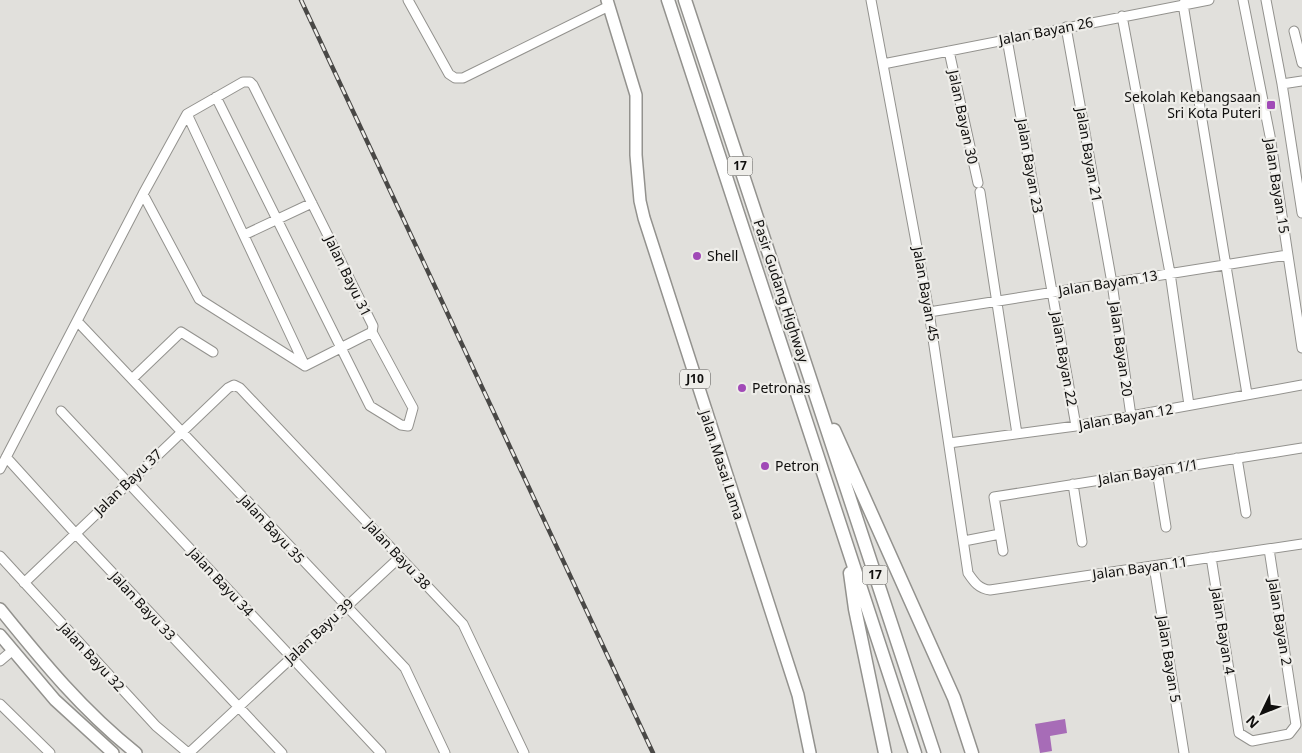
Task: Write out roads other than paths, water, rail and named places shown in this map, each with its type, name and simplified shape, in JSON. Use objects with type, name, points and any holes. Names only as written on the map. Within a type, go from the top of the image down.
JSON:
[{"type":"highway","name":"Pasir Gudang Highway","points":[[668,0],[848,550],[877,631],[915,753]]},
{"type":"highway","name":"Pasir Gudang Highway","points":[[685,0],[934,753]]},
{"type":"highway","points":[[817,396],[839,438],[954,698],[973,750]]},
{"type":"highway","points":[[848,550],[855,609],[885,753]]},
{"type":"main road","name":"Jalan Masai Lama","points":[[608,3],[636,95],[636,155],[640,201],[644,218],[798,695],[810,753]]},
{"type":"main road","points":[[0,609],[65,689],[112,734],[136,753]]},
{"type":"main road","points":[[0,635],[55,700],[113,753]]},
{"type":"street","points":[[408,0],[449,74],[455,78],[463,78],[608,3]]},
{"type":"street","name":"Jalan Bayan 45","points":[[871,0],[929,312],[968,573],[979,587]]},
{"type":"street","name":"Jalan Bayan 26","points":[[883,64],[1209,0]]},
{"type":"street","name":"Jalan Bayan 15","points":[[1243,0],[1270,136],[1302,348]]},
{"type":"street","points":[[1266,0],[1282,84],[1302,213]]},
{"type":"street","points":[[1183,4],[1248,394]]},
{"type":"street","points":[[1122,16],[1170,273],[1189,405]]},
{"type":"street","name":"Jalan Bayan 21","points":[[1066,28],[1112,283]]},
{"type":"street","points":[[1294,31],[1302,63]]},
{"type":"street","name":"Jalan Bayan 23","points":[[1007,39],[1052,292]]},
{"type":"street","name":"Jalan Bayan 30","points":[[949,51],[979,187],[1017,434]]},
{"type":"street","points":[[1282,84],[1302,81]]},
{"type":"street","name":"Jalan Bayu 31","points":[[0,468],[143,194],[188,114],[243,82],[250,82],[373,326],[372,332],[305,366]]},
{"type":"street","points":[[216,97],[370,406],[401,425],[408,426],[413,408],[372,332]]},
{"type":"street","points":[[188,114],[305,366]]},
{"type":"street","points":[[143,194],[199,298],[305,366]]},
{"type":"street","points":[[244,234],[312,203]]},
{"type":"street","name":"Jalan Bayam 13","points":[[929,312],[1287,255]]},
{"type":"street","name":"Jalan Bayan 20","points":[[1112,283],[1131,416]]},
{"type":"street","name":"Jalan Bayan 22","points":[[1052,292],[1076,426]]},
{"type":"street","name":"Jalan Bayu 35","points":[[77,322],[345,607],[405,668],[444,753]]},
{"type":"street","points":[[132,379],[181,332],[213,352]]},
{"type":"street","name":"Jalan Bayu 37","points":[[24,583],[181,431],[228,388],[234,385]]},
{"type":"street","name":"Jalan Bayu 38","points":[[234,385],[240,388],[463,624],[524,753]]},
{"type":"street","name":"Jalan Bayan 12","points":[[950,443],[1076,426],[1302,385]]},
{"type":"street","name":"Jalan Bayu 34","points":[[61,411],[381,753]]},
{"type":"street","name":"Jalan Bayan 1/1","points":[[1000,534],[994,497],[1302,448]]},
{"type":"street","name":"Jalan Bayu 33","points":[[6,457],[282,753]]},
{"type":"street","points":[[1237,458],[1246,513]]},
{"type":"street","points":[[1157,471],[1166,527]]},
{"type":"street","points":[[1073,484],[1082,542]]},
{"type":"street","points":[[964,541],[1000,534],[1003,551]]},
{"type":"street","name":"Jalan Bayan 11","points":[[979,587],[990,590],[1302,544]]},
{"type":"street","name":"Jalan Bayan 2","points":[[1239,733],[1252,741],[1289,734],[1296,725],[1269,549]]},
{"type":"street","name":"Jalan Bayu 32","points":[[0,556],[156,726],[188,753]]},
{"type":"street","name":"Jalan Bayu 39","points":[[188,753],[400,556]]},
{"type":"street","name":"Jalan Bayan 4","points":[[1211,558],[1239,733]]},
{"type":"street","name":"Jalan Bayan 5","points":[[1154,566],[1184,753]]},
{"type":"street","points":[[0,661],[13,650]]},
{"type":"street","points":[[0,704],[50,753]]},
{"type":"railway","points":[[301,0],[653,753]]},
{"type":"place","name":"Sekolah Kebangsaan Sri Kota Puteri","points":[[1271,105]]},
{"type":"place","name":"Shell","points":[[697,256]]},
{"type":"place","name":"Petronas","points":[[742,388]]},
{"type":"place","name":"Petron","points":[[765,466]]}]
